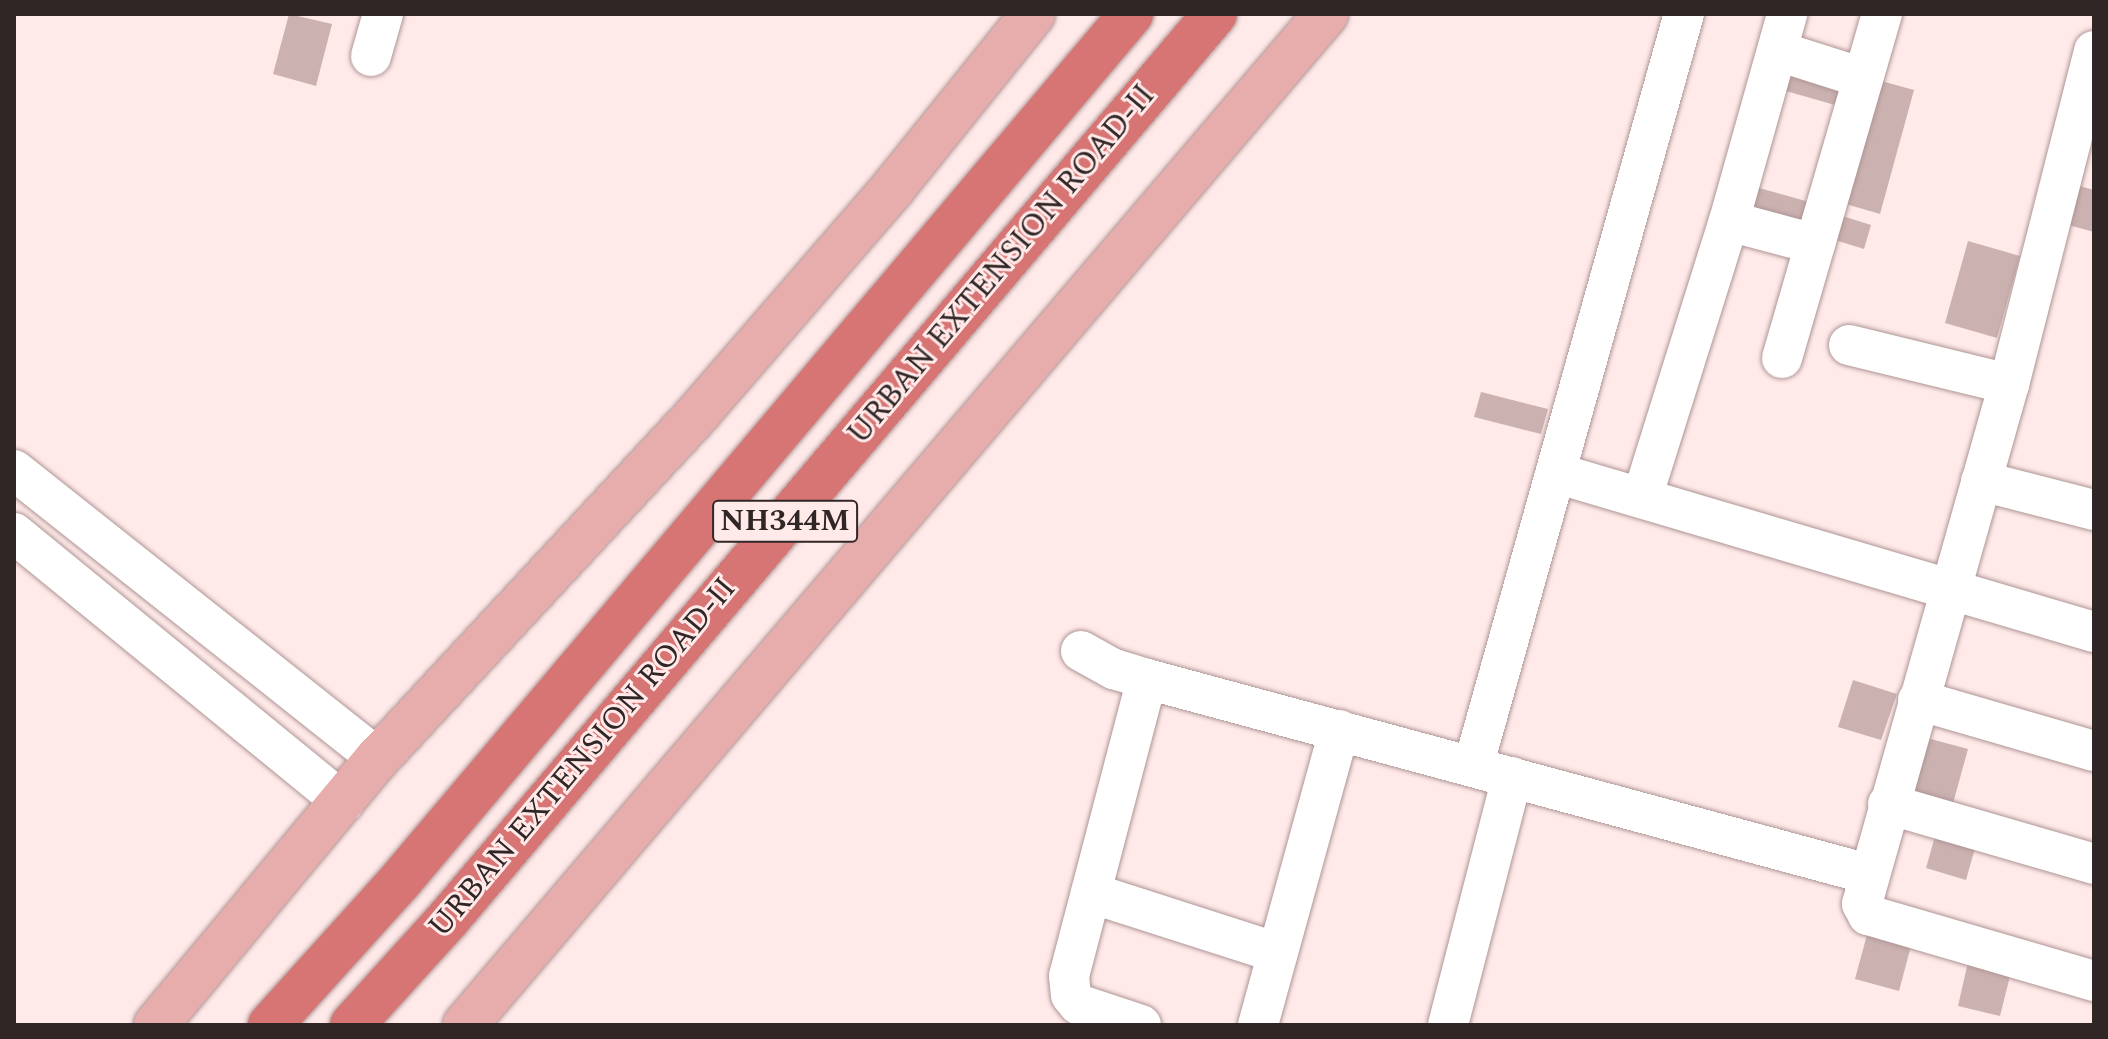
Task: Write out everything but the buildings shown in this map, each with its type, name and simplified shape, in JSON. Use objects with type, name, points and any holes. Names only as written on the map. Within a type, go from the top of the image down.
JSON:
[{"type":"highway","name":"URBAN EXTENSION ROAD-II","points":[[270,1025],[410,869],[1131,14]]},
{"type":"highway","name":"URBAN EXTENSION ROAD-II","points":[[352,1025],[448,919],[1215,14]]},
{"type":"main road","points":[[156,1025],[344,803],[378,758],[700,411],[893,188],[1033,14]]},
{"type":"main road","points":[[465,1025],[1326,14]]},
{"type":"street","points":[[371,56],[383,14]]},
{"type":"street","points":[[1473,767],[1684,14]]},
{"type":"street","points":[[1782,358],[1882,14]]},
{"type":"street","points":[[1642,498],[1729,221],[1782,32],[1863,78]]},
{"type":"street","points":[[2094,51],[2009,384],[1862,904],[1868,915],[2094,981]]},
{"type":"street","points":[[1729,221],[1815,244]]},
{"type":"street","points":[[1849,345],[2009,384]]},
{"type":"street","points":[[14,470],[378,758]]},
{"type":"street","points":[[1556,473],[2094,632]]},
{"type":"street","points":[[1981,481],[2094,510]]},
{"type":"street","points":[[14,533],[344,803]]},
{"type":"street","points":[[1081,651],[1114,669],[1147,679],[1868,874]]},
{"type":"street","points":[[1141,1025],[1099,1014],[1078,1004],[1071,995],[1069,976],[1147,679]]},
{"type":"street","points":[[1918,700],[2094,751]]},
{"type":"street","points":[[1258,1025],[1339,730]]},
{"type":"street","points":[[1448,1025],[1512,777]]},
{"type":"street","points":[[1888,804],[2094,864]]},
{"type":"street","points":[[1091,893],[1278,953]]}]
